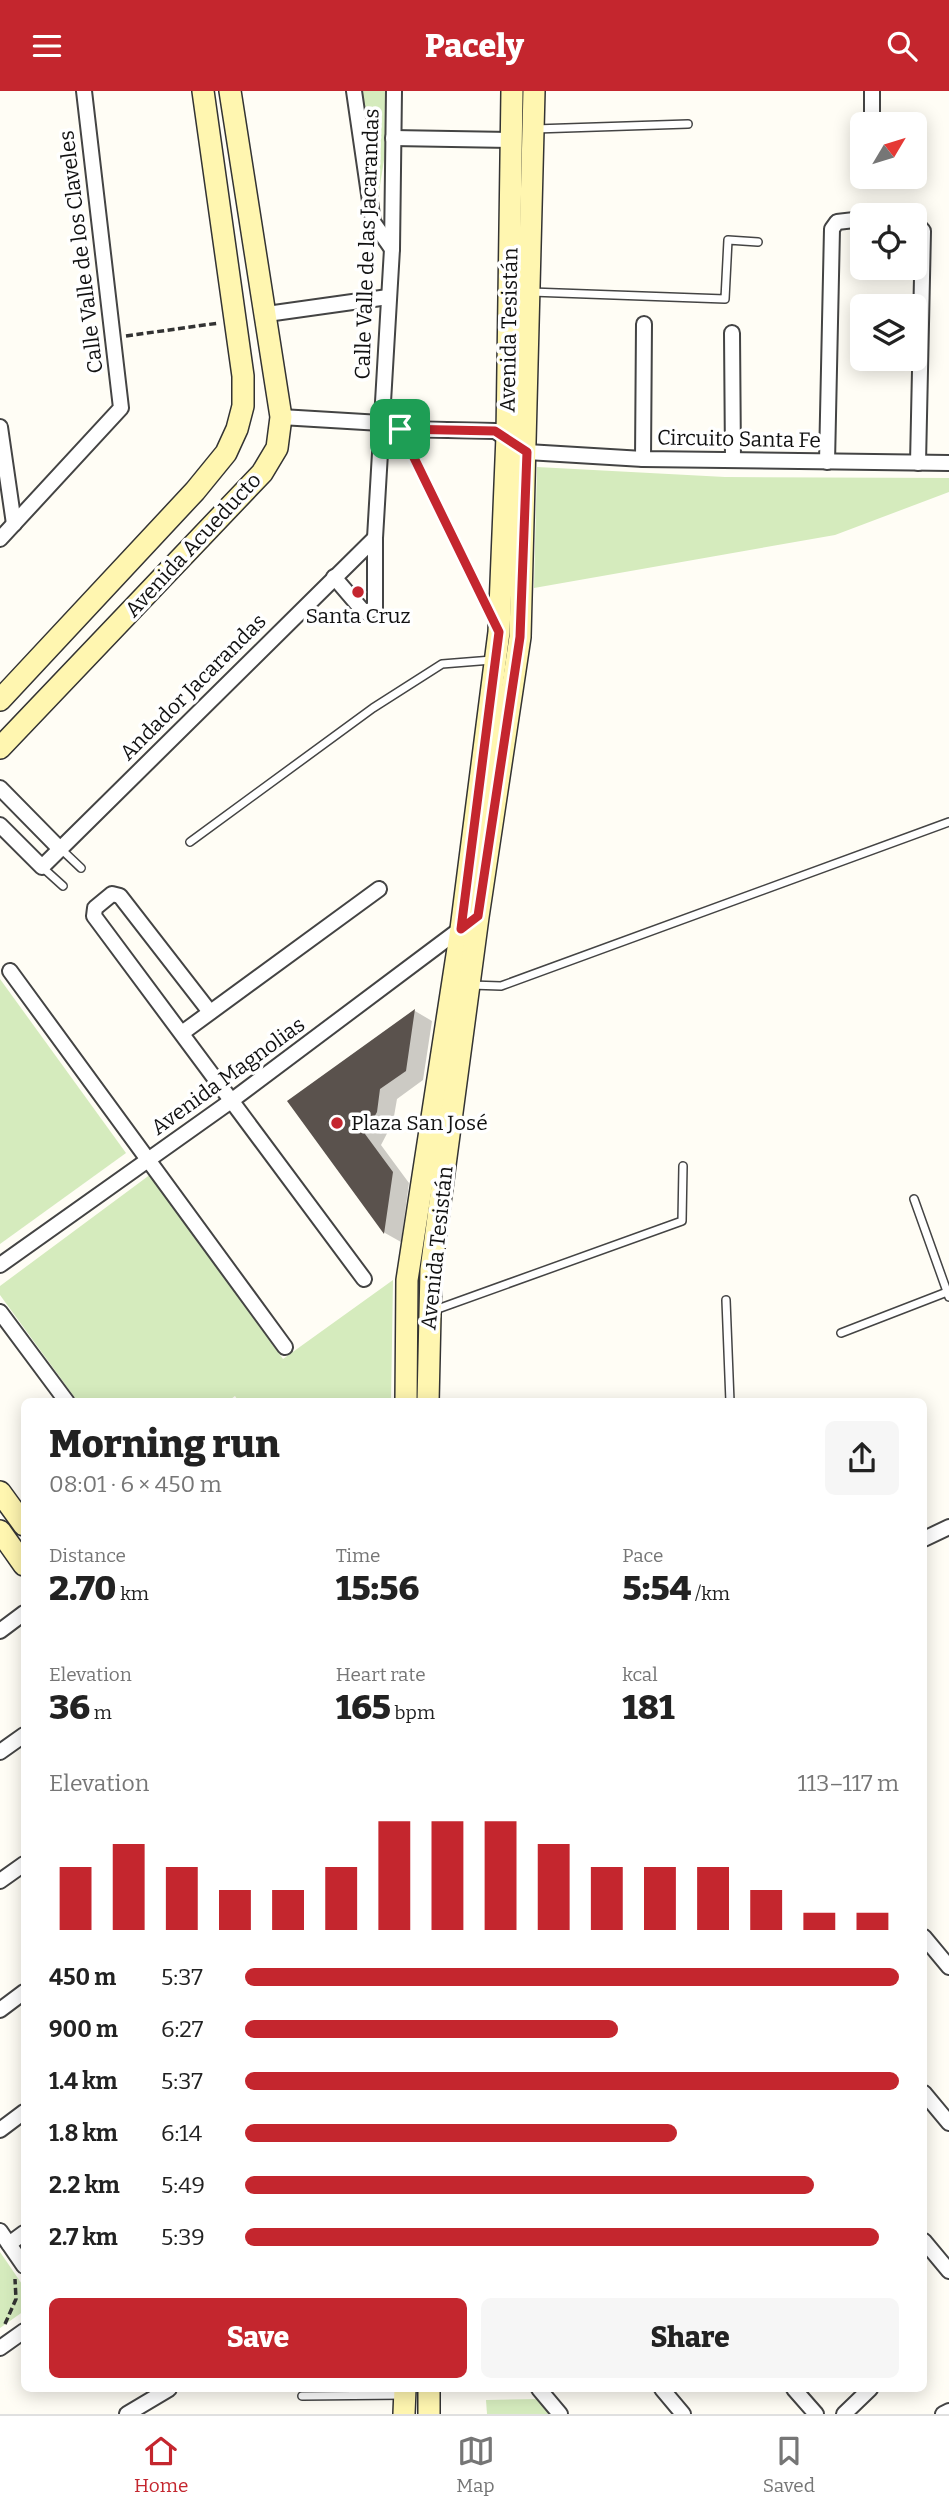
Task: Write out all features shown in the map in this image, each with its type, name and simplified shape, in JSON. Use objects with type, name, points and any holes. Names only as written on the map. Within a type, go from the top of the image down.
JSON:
[{"type":"street","name":"Calle Valle de los Claveles","points":[[14,524],[121,408],[84,91]]},
{"type":"street","name":"Avenida Acueducto","points":[[0,700],[195,491],[226,453],[237,429],[243,406],[235,321],[203,91]]},
{"type":"street","name":"Avenida Acueducto","points":[[0,748],[262,473],[276,448],[281,417],[230,91]]},
{"type":"street","points":[[354,91],[373,222],[392,249]]},
{"type":"street","name":"Calle Valle de las Jacarandas","points":[[334,577],[364,612],[375,609],[375,538],[392,249],[394,91]]},
{"type":"street","name":"Avenida Tesistán","points":[[406,1398],[407,1280],[461,929],[499,632],[507,436],[512,91]]},
{"type":"street","name":"Avenida Tesistán","points":[[428,1398],[428,1312],[478,916],[522,614],[534,91]]},
{"type":"street","points":[[872,91],[872,112]]},
{"type":"street","points":[[393,138],[511,140]]},
{"type":"street","points":[[827,462],[832,229],[837,222],[850,220]]},
{"type":"street","points":[[918,463],[922,280]]},
{"type":"street","points":[[267,314],[388,297]]},
{"type":"street","points":[[643,459],[644,324]]},
{"type":"street","points":[[732,333],[733,460]]},
{"type":"street","points":[[281,417],[381,423],[400,429],[495,431],[507,436],[527,452]]},
{"type":"street","points":[[0,427],[14,524],[0,539]]},
{"type":"street","name":"Circuito Santa Fe","points":[[527,452],[643,459],[949,463]]},
{"type":"street","name":"Andador Jacarandas","points":[[42,867],[375,538]]},
{"type":"street","points":[[0,788],[60,849]]},
{"type":"street","points":[[0,825],[42,867]]},
{"type":"street","points":[[181,1033],[379,889]]},
{"type":"street","points":[[210,1012],[120,896],[112,894],[95,908],[94,916],[364,1279]]},
{"type":"street","name":"Avenida Magnolias","points":[[0,1265],[231,1101],[478,916]]},
{"type":"street","points":[[10,971],[285,1347]]},
{"type":"street","points":[[0,1312],[64,1398]]},
{"type":"street","points":[[0,1492],[21,1521]]},
{"type":"street","points":[[927,1538],[949,1527]]},
{"type":"street","points":[[0,1531],[21,1561]]},
{"type":"street","points":[[0,1631],[21,1615]]},
{"type":"street","points":[[0,1752],[21,1737]]},
{"type":"street","points":[[0,1881],[21,1866]]},
{"type":"street","points":[[927,1939],[944,1950],[949,1967]]},
{"type":"street","points":[[0,2010],[21,1994]]},
{"type":"street","points":[[927,2097],[949,2123]]},
{"type":"street","points":[[0,2130],[21,2114]]},
{"type":"street","points":[[0,2231],[21,2262]]},
{"type":"street","points":[[9,2244],[21,2235]]},
{"type":"street","points":[[927,2245],[949,2271]]},
{"type":"street","points":[[0,2347],[21,2333]]},
{"type":"street","points":[[127,2414],[164,2392]]},
{"type":"street","points":[[429,2392],[429,2414]]},
{"type":"street","points":[[541,2392],[560,2414]]},
{"type":"street","points":[[665,2392],[683,2414]]},
{"type":"street","points":[[797,2392],[816,2414]]},
{"type":"street","points":[[844,2414],[867,2392]]},
{"type":"street","points":[[943,2414],[949,2411]]},
{"type":"lane","points":[[533,129],[688,124]]},
{"type":"lane","points":[[530,292],[725,299],[728,240],[758,242]]},
{"type":"lane","points":[[190,842],[373,708],[442,664],[496,660],[517,662]]},
{"type":"lane","points":[[471,985],[501,986],[949,822]]},
{"type":"lane","points":[[60,849],[81,868]]},
{"type":"lane","points":[[42,867],[63,886]]},
{"type":"lane","points":[[428,1312],[682,1221],[683,1166]]},
{"type":"lane","points":[[841,1333],[948,1295],[914,1199]]},
{"type":"lane","points":[[726,1300],[730,1398]]},
{"type":"lane","points":[[302,2396],[404,2399]]},
{"type":"path","points":[[112,338],[235,321]]},
{"type":"path","points":[[400,429],[499,632]]},
{"type":"path","points":[[0,2329],[8,2321],[16,2299],[15,2278]]},
{"type":"green space","points":[[362,91],[389,91],[388,135],[377,204]]},
{"type":"green space","points":[[537,467],[725,477],[949,478],[949,492],[835,535],[534,588]]},
{"type":"green space","points":[[0,979],[126,1153],[0,1244]]},
{"type":"green space","points":[[151,1174],[283,1359],[393,1280],[391,1398],[75,1398],[0,1295],[0,1286]]},
{"type":"green space","points":[[0,2252],[21,2283],[21,2313],[0,2328]]},
{"type":"green space","points":[[538,2399],[551,2414],[487,2414],[486,2400]]},
{"type":"building","name":"Plaza San José","points":[[415,1009],[406,1071],[380,1089],[377,1112],[365,1134],[393,1172],[384,1234],[287,1101]]},
{"type":"place","name":"Santa Cruz","points":[[358,592]]},
{"type":"place","name":"Plaza San José","points":[[337,1123]]},
{"type":"route","points":[[400,429],[495,431],[507,436],[527,452],[522,614],[517,662],[478,916],[461,929],[499,632],[400,429]]}]
